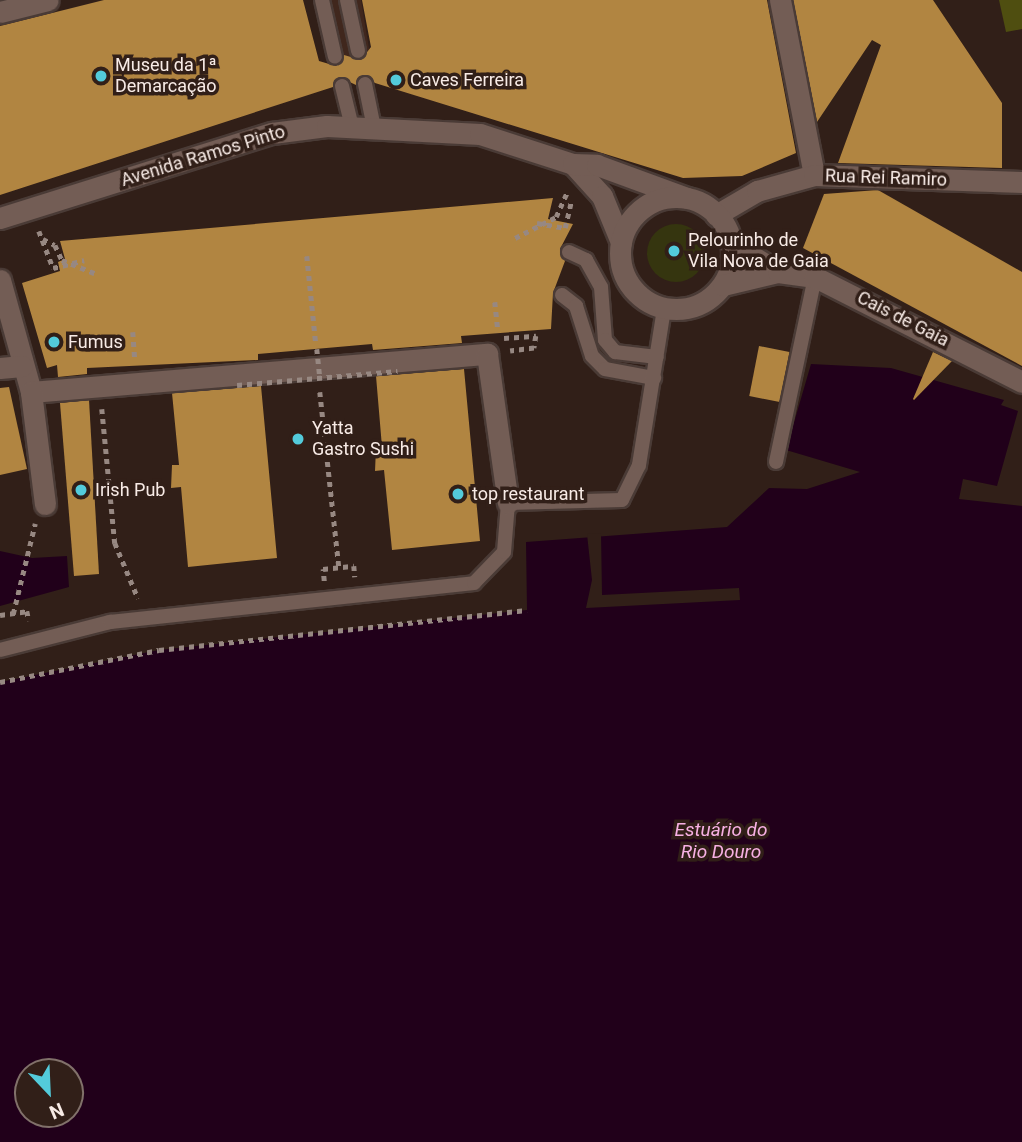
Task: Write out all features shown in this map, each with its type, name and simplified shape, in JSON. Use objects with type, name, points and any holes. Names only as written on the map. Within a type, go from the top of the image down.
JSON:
[{"type":"street","points":[[0,12],[48,0]]},
{"type":"street","points":[[780,0],[814,175]]},
{"type":"street","name":"Avenida Ramos Pinto","points":[[0,218],[272,133],[352,127],[480,134],[573,163],[597,165],[687,198]]},
{"type":"street","points":[[573,163],[602,196],[621,242],[628,284],[664,309],[687,309],[723,285],[731,243],[716,215],[687,198],[645,206],[621,242]]},
{"type":"street","name":"Rua Rei Ramiro","points":[[716,215],[757,191],[814,175],[1022,182]]},
{"type":"street","name":"Cais de Gaia","points":[[731,243],[778,272]]},
{"type":"street","name":"Cais de Gaia","points":[[723,285],[778,272],[815,277],[1022,382]]},
{"type":"street","points":[[0,280],[31,392],[45,504]]},
{"type":"street","points":[[31,392],[318,365],[487,354],[508,503]]},
{"type":"street","points":[[0,368],[22,366]]},
{"type":"lane","points":[[322,0],[335,57]]},
{"type":"lane","points":[[347,0],[358,51]]},
{"type":"lane","points":[[365,84],[374,128]]},
{"type":"lane","points":[[342,86],[352,127]]},
{"type":"lane","points":[[569,252],[586,260],[601,287],[604,340],[615,352],[657,357]]},
{"type":"lane","points":[[776,462],[815,277]]},
{"type":"lane","points":[[562,295],[576,306],[592,356],[605,369],[653,378]]},
{"type":"lane","points":[[0,650],[110,622],[474,583],[503,552],[508,503],[622,500],[639,465],[664,309]]},
{"type":"path","points":[[515,238],[555,217],[570,189]]},
{"type":"path","points":[[537,223],[565,228],[571,203]]},
{"type":"path","points":[[35,225],[53,268],[84,260]]},
{"type":"path","points":[[41,238],[55,245],[62,260],[94,273]]},
{"type":"path","points":[[307,256],[339,565]]},
{"type":"path","points":[[487,354],[534,348],[536,336],[498,338],[495,302]]},
{"type":"path","points":[[131,370],[136,369],[133,332]]},
{"type":"path","points":[[237,385],[318,365],[397,371]]},
{"type":"path","points":[[100,387],[115,543],[135,591]]},
{"type":"path","points":[[13,611],[31,532]]},
{"type":"path","points":[[323,569],[339,565],[354,566]]},
{"type":"path","points":[[0,682],[159,650],[527,610]]},
{"type":"path","points":[[0,615],[27,611]]},
{"type":"shaded area","points":[[314,0],[361,0],[374,79],[336,85]]},
{"type":"shaded area","points":[[999,0],[1022,0],[1022,29],[1006,32]]},
{"type":"shaded area","points":[[676,224],[687,226],[700,237],[705,253],[703,264],[692,277],[676,282],[665,280],[652,269],[647,253],[649,242],[660,229]]},
{"type":"water","name":"Estuário do Rio Douro","points":[[811,364],[891,368],[1004,400],[1001,405],[1018,411],[997,486],[963,479],[959,499],[1022,506],[1022,1142],[0,1142],[0,682],[159,650],[527,610],[526,542],[727,527],[769,488],[807,489],[860,472],[786,450]]},
{"type":"water","points":[[0,551],[32,558],[67,556],[69,587],[0,606]]},
{"type":"pier","points":[[601,533],[602,595],[739,588],[740,600],[586,608],[592,580],[587,534]]},
{"type":"building","points":[[104,0],[303,0],[319,61],[336,66],[344,55],[361,60],[371,47],[362,0],[767,0],[796,153],[742,176],[683,178],[375,83],[364,75],[356,85],[339,77],[333,87],[0,195],[0,26]]},
{"type":"building","points":[[793,0],[933,0],[1002,103],[1002,168],[838,163],[881,45],[872,40],[817,122]]},
{"type":"building","points":[[878,190],[1022,272],[1022,366],[803,248],[824,194]]},
{"type":"building","points":[[553,198],[548,219],[573,224],[560,249],[565,261],[553,293],[551,329],[461,336],[462,343],[373,350],[372,344],[258,354],[258,360],[87,368],[87,374],[58,377],[57,365],[47,368],[22,283],[60,271],[58,262],[65,259],[60,241]]},
{"type":"building","points":[[759,346],[789,352],[780,402],[749,396]]},
{"type":"building","points":[[933,352],[952,361],[914,400],[913,399]]},
{"type":"building","points":[[464,369],[480,541],[392,550],[384,470],[375,471],[376,448],[382,447],[376,376]]},
{"type":"building","points":[[261,386],[277,558],[188,567],[181,487],[171,488],[172,465],[179,465],[172,393]]},
{"type":"building","points":[[9,387],[27,469],[0,475],[0,388]]},
{"type":"building","points":[[89,400],[99,574],[74,576],[60,403]]},
{"type":"place","name":"Museu da 1ª Demarcação","points":[[101,76]]},
{"type":"place","name":"Caves Ferreira","points":[[396,80]]},
{"type":"place","name":"Pelourinho de Vila Nova de Gaia","points":[[674,251]]},
{"type":"place","name":"Fumus","points":[[54,342]]},
{"type":"place","name":"Yatta Gastro Sushi","points":[[298,439]]},
{"type":"place","name":"Irish Pub","points":[[81,490]]},
{"type":"place","name":"top restaurant","points":[[458,494]]}]
